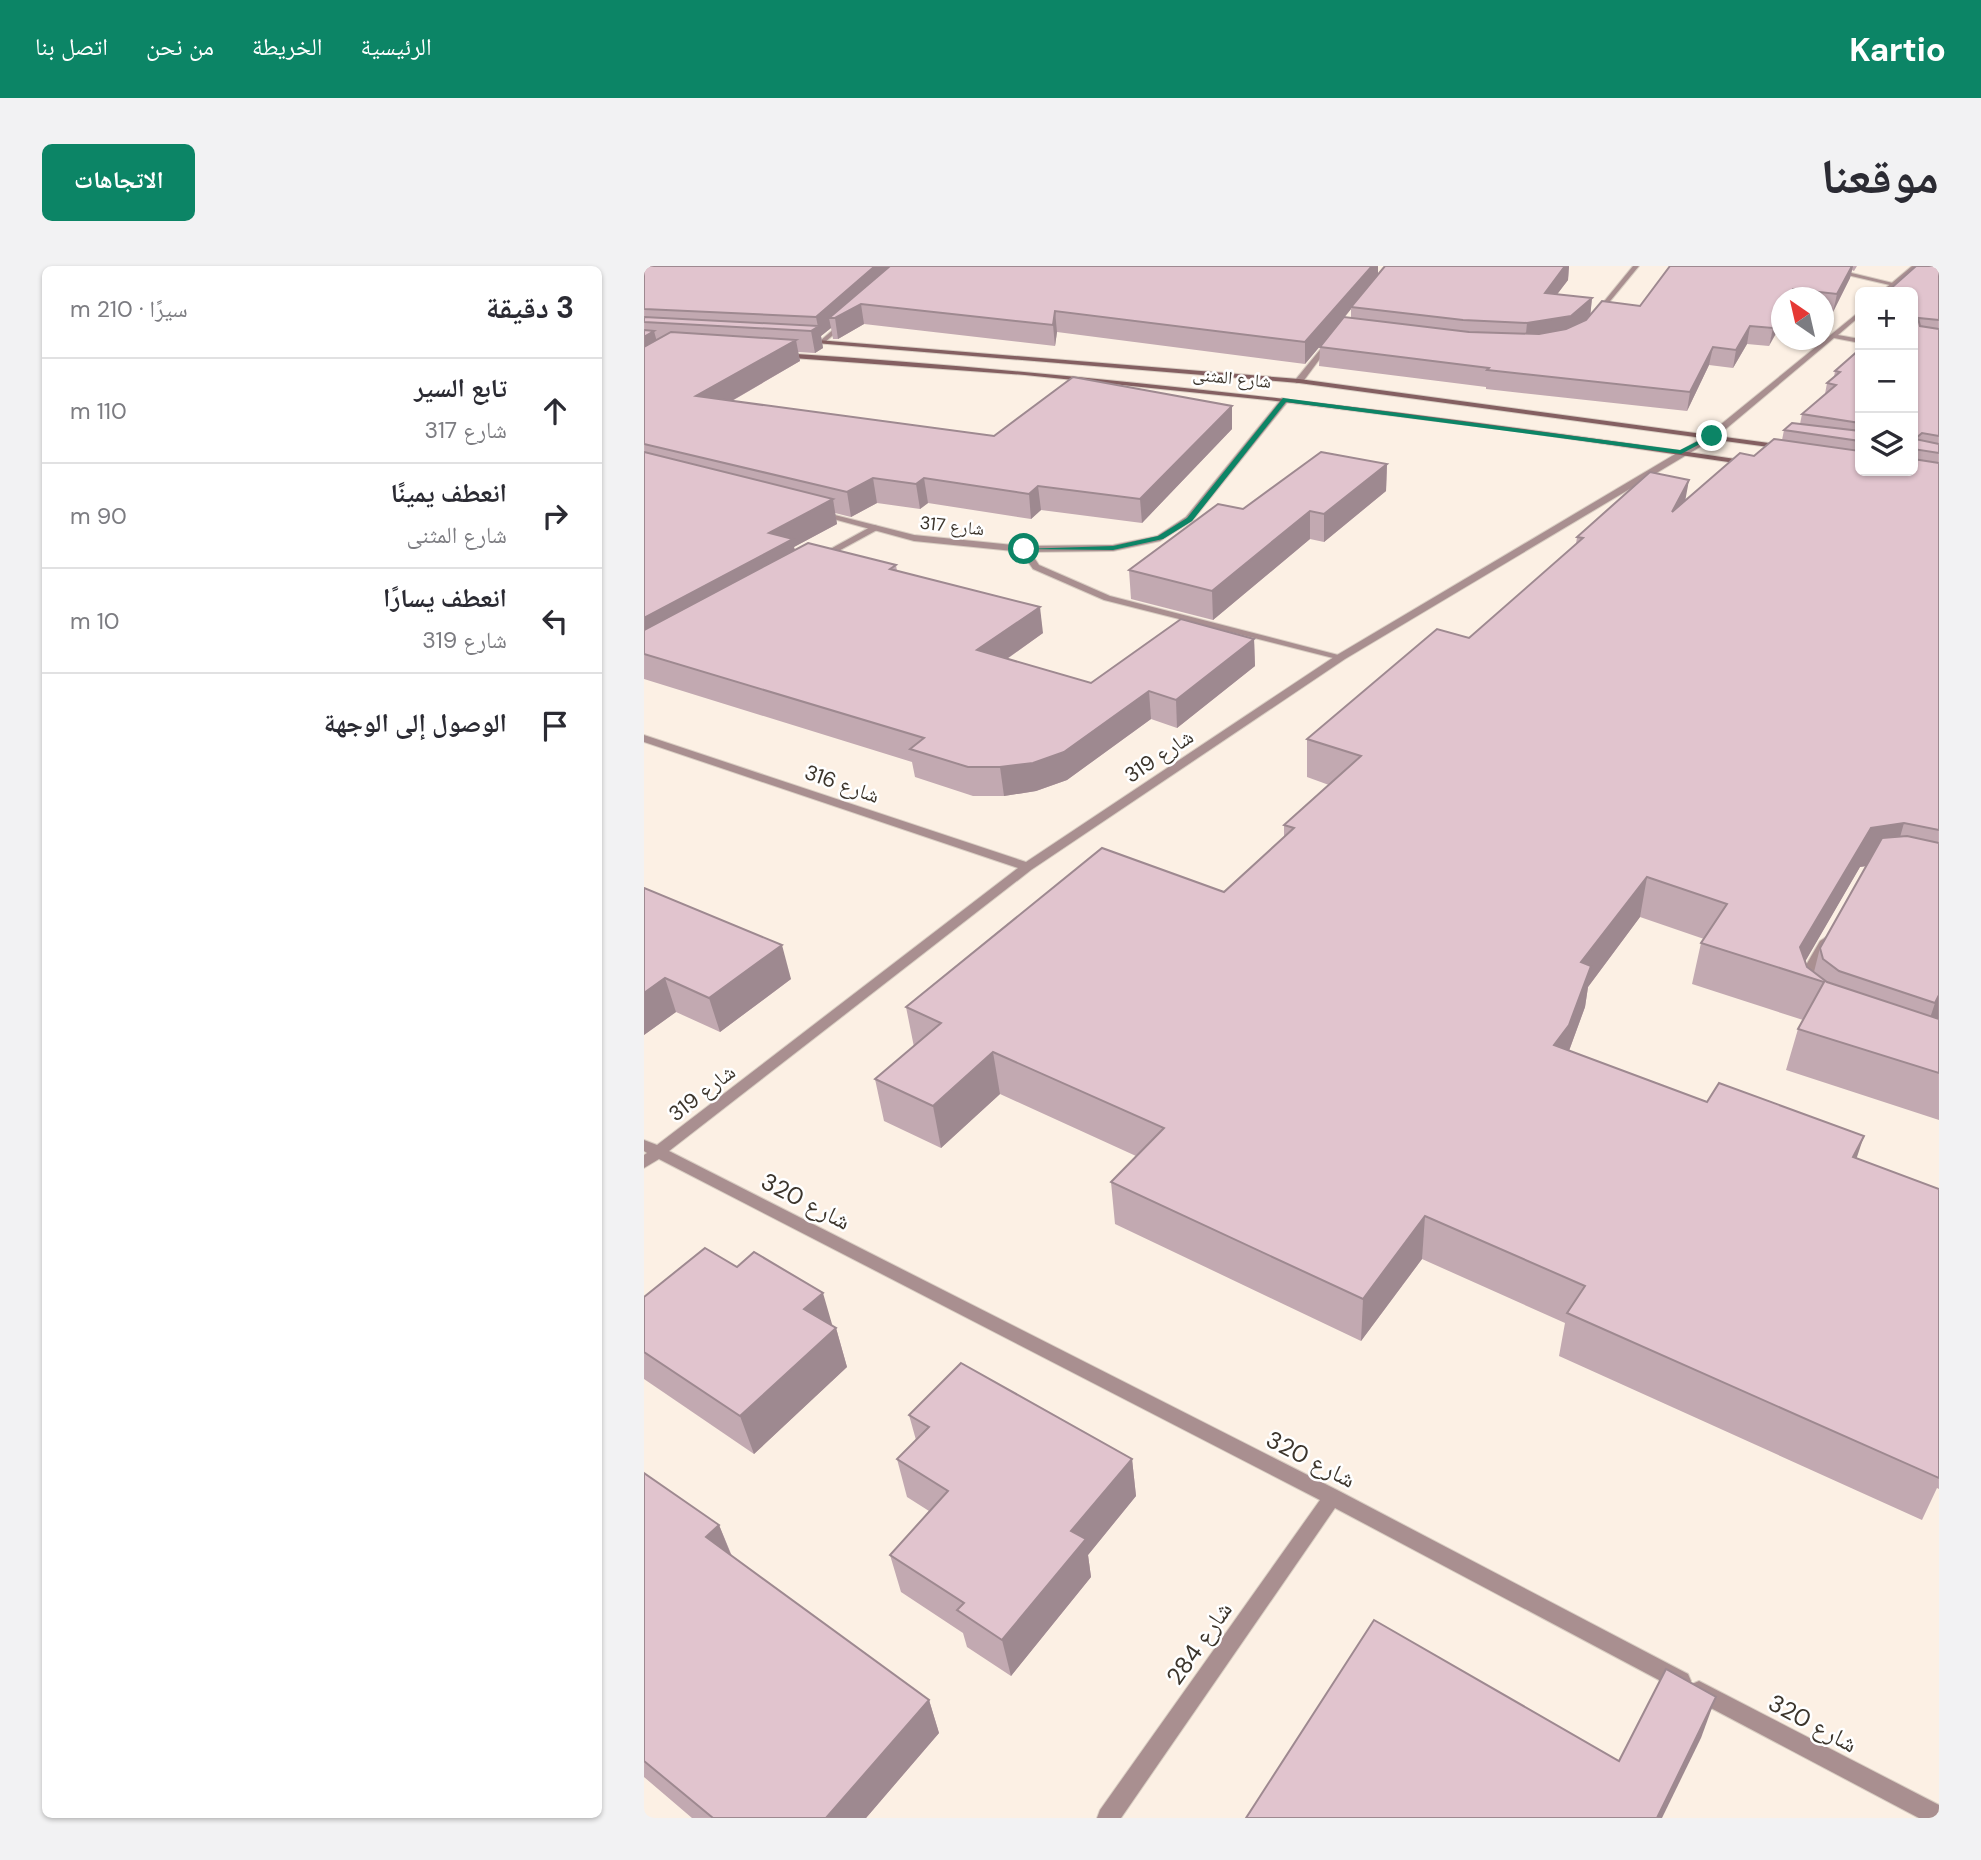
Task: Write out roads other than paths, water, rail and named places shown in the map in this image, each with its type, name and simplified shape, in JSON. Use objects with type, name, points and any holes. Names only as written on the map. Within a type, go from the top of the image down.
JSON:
[{"type":"street","points":[[1592,319],[1636,266]]},
{"type":"street","points":[[1832,266],[1832,270],[1841,275],[1895,284]]},
{"type":"street","points":[[1891,287],[1915,267],[1927,269]]},
{"type":"street","points":[[822,342],[851,317]]},
{"type":"street","name":"شارع 319","points":[[1834,335],[1855,317]]},
{"type":"street","points":[[1299,381],[1340,330]]},
{"type":"street","points":[[1834,336],[1855,340]]},
{"type":"street","name":"شارع المثنى","points":[[795,341],[1299,381],[1793,449]]},
{"type":"street","name":"شارع 319","points":[[648,1153],[1027,867],[1341,657],[1681,452],[1712,436],[1816,350]]},
{"type":"street","name":"شارع المثنى","points":[[773,354],[1017,373],[1285,400],[1762,465]]},
{"type":"street","name":"شارع 317","points":[[806,511],[914,538],[1024,549],[1113,548],[1160,538],[1189,519],[1285,400]]},
{"type":"street","points":[[813,561],[874,528]]},
{"type":"street","points":[[1024,549],[1036,567],[1107,598],[1341,657]]},
{"type":"street","name":"شارع 316","points":[[644,738],[1027,867]]},
{"type":"street","points":[[1801,996],[1799,989],[1832,931]]},
{"type":"street","name":"شارع 320","points":[[648,1153],[1332,1497],[1939,1817]]},
{"type":"street","name":"شارع 284","points":[[1108,1818],[1332,1497]]}]
